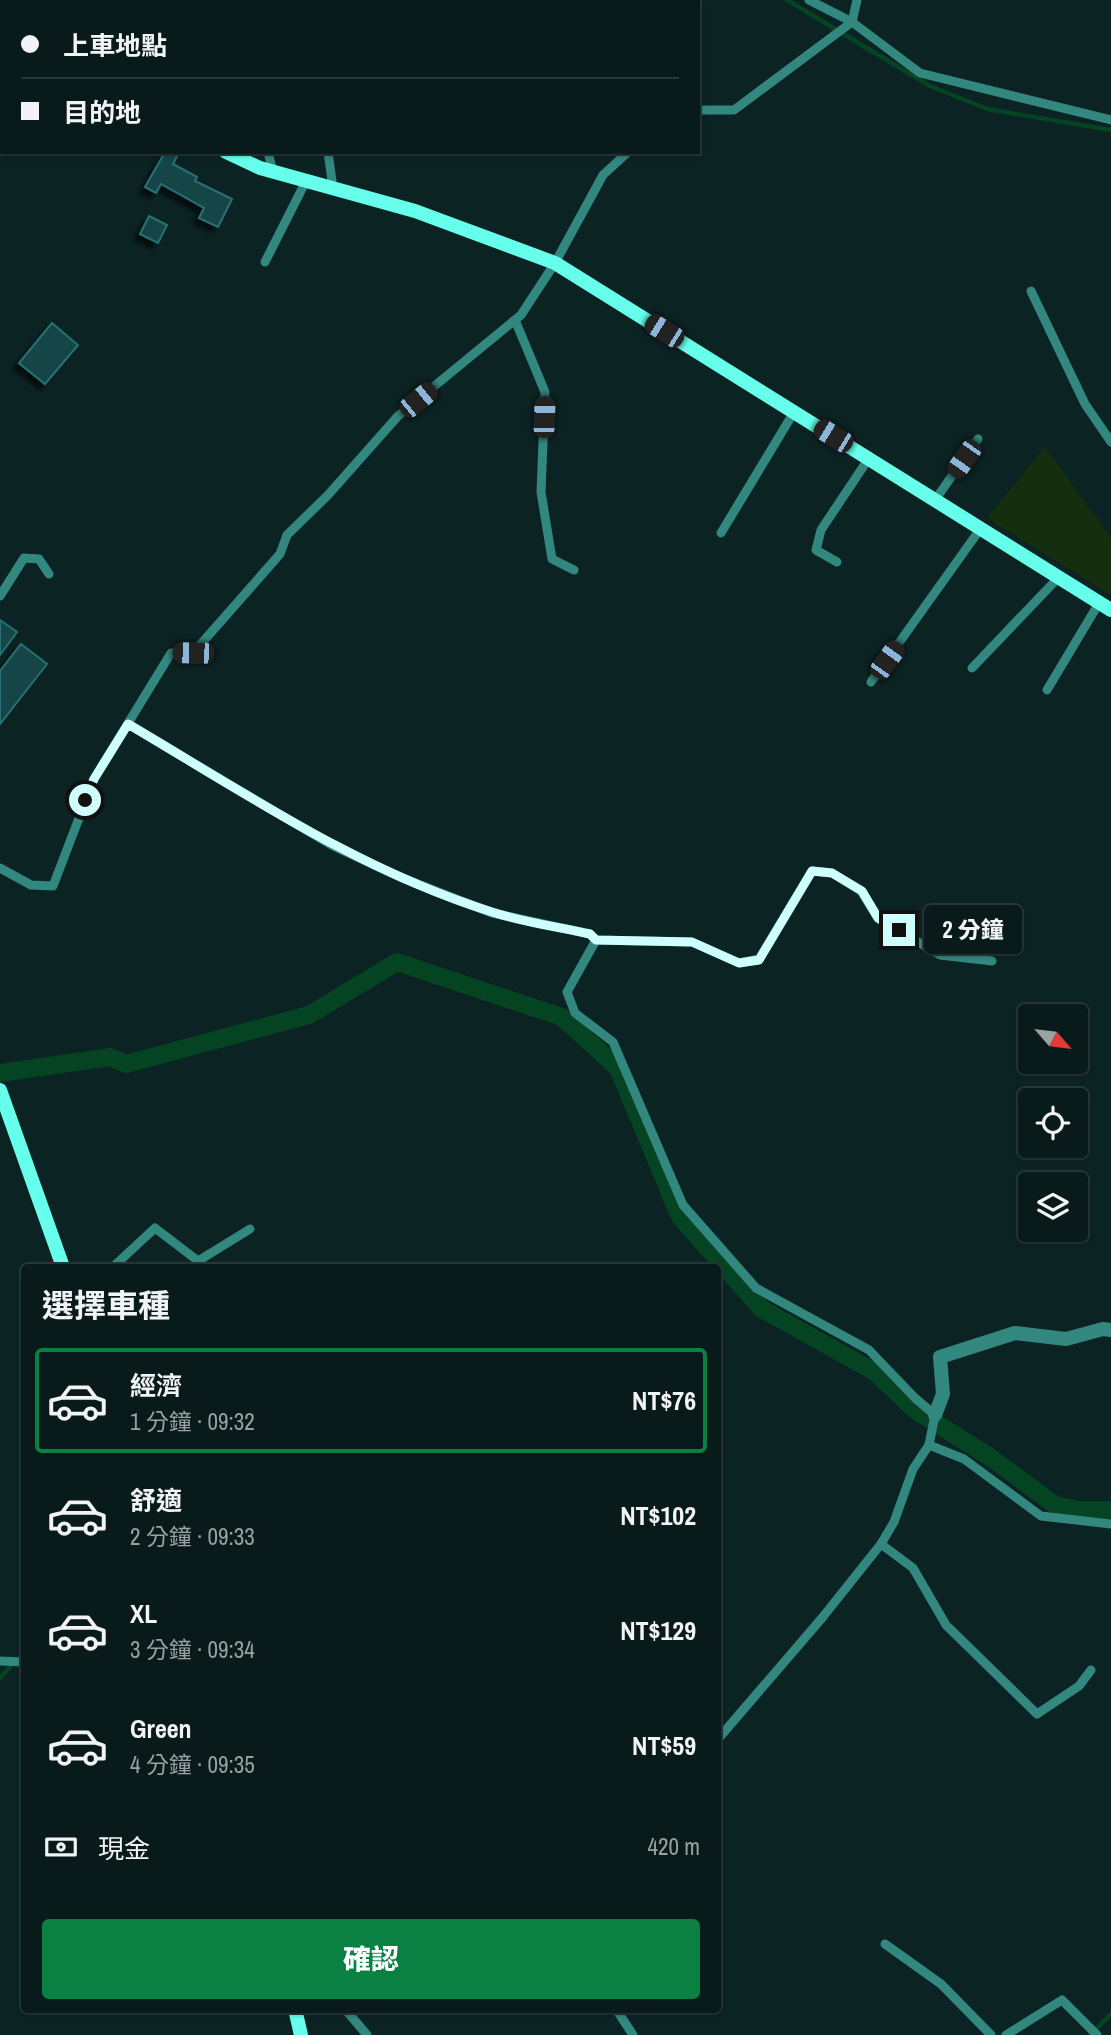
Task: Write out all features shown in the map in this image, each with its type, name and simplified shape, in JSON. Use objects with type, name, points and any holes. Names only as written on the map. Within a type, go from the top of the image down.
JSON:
[{"type":"street","points":[[230,154],[260,168],[415,211],[555,263],[1105,607]]},
{"type":"street","points":[[0,1090],[62,1264]]},
{"type":"street","points":[[935,1415],[943,1394],[940,1357],[1015,1333],[1066,1339],[1103,1329],[1111,1330]]},
{"type":"street","points":[[296,2013],[301,2035]]},
{"type":"lane","points":[[809,0],[852,22],[920,73],[1111,120]]},
{"type":"lane","points":[[700,110],[734,110],[852,22],[857,0]]},
{"type":"lane","points":[[268,154],[273,172]]},
{"type":"lane","points":[[328,154],[333,188]]},
{"type":"lane","points":[[0,869],[31,885],[53,886],[94,779],[171,653],[193,653],[280,554],[287,536],[328,495],[398,416],[521,315],[555,263],[603,175],[626,154]]},
{"type":"lane","points":[[265,262],[306,181]]},
{"type":"lane","points":[[1031,291],[1085,404],[1111,442]]},
{"type":"lane","points":[[515,320],[545,392],[541,492],[552,559],[574,570]]},
{"type":"lane","points":[[721,533],[794,412]]},
{"type":"lane","points":[[935,500],[978,439]]},
{"type":"lane","points":[[836,562],[816,550],[821,530],[869,458]]},
{"type":"lane","points":[[872,682],[981,528]]},
{"type":"lane","points":[[0,596],[24,558],[39,559],[49,574]]},
{"type":"lane","points":[[972,668],[1059,577]]},
{"type":"lane","points":[[1047,690],[1105,607]]},
{"type":"lane","points":[[128,724],[333,846],[391,873],[492,913],[590,934],[596,940],[692,942],[739,963],[759,960],[812,871],[832,873],[862,891],[878,918],[940,955],[992,961]]},
{"type":"lane","points":[[596,940],[567,992],[575,1013],[612,1042],[683,1205],[757,1288],[869,1350],[935,1415],[929,1444],[914,1469],[894,1522],[881,1544],[822,1618],[721,1736]]},
{"type":"lane","points":[[116,1264],[155,1228],[202,1264],[250,1228]]},
{"type":"lane","points":[[929,1444],[964,1459],[1041,1516],[1111,1524]]},
{"type":"lane","points":[[881,1544],[913,1568],[946,1625],[1037,1714],[1079,1686],[1091,1670]]},
{"type":"lane","points":[[0,1661],[21,1662]]},
{"type":"lane","points":[[885,1944],[941,1984],[991,2035]]},
{"type":"lane","points":[[1006,2035],[1062,2000],[1097,2035]]},
{"type":"lane","points":[[348,2013],[367,2035]]},
{"type":"lane","points":[[619,2013],[633,2035]]},
{"type":"green space","points":[[1045,447],[1111,538],[1111,595],[987,518]]},
{"type":"building","points":[[164,154],[178,154],[173,164],[197,177],[195,181],[232,199],[218,227],[199,218],[204,208],[161,184],[156,193],[145,187]]},
{"type":"building","points":[[149,216],[167,225],[158,243],[140,234]]},
{"type":"building","points":[[52,323],[78,345],[45,384],[19,363]]},
{"type":"building","points":[[0,620],[17,632],[0,655]]},
{"type":"building","points":[[21,644],[47,664],[0,724],[0,671]]},
{"type":"waterway","points":[[787,0],[930,86],[987,109],[1111,130]]},
{"type":"waterway","points":[[0,1073],[110,1057],[126,1064],[309,1015],[397,962],[562,1017],[618,1068],[680,1217],[762,1309],[875,1372],[915,1410],[990,1457],[1055,1505],[1080,1510],[1111,1510]]},
{"type":"waterway","points":[[0,1678],[10,1667]]},
{"type":"waterway","points":[[1090,2035],[1111,2014]]},
{"type":"route","points":[[85,800],[94,779],[128,724],[333,846],[400,877],[492,913],[590,934],[596,940],[692,942],[739,963],[759,960],[812,871],[832,873],[862,891],[878,918],[899,930]]}]
